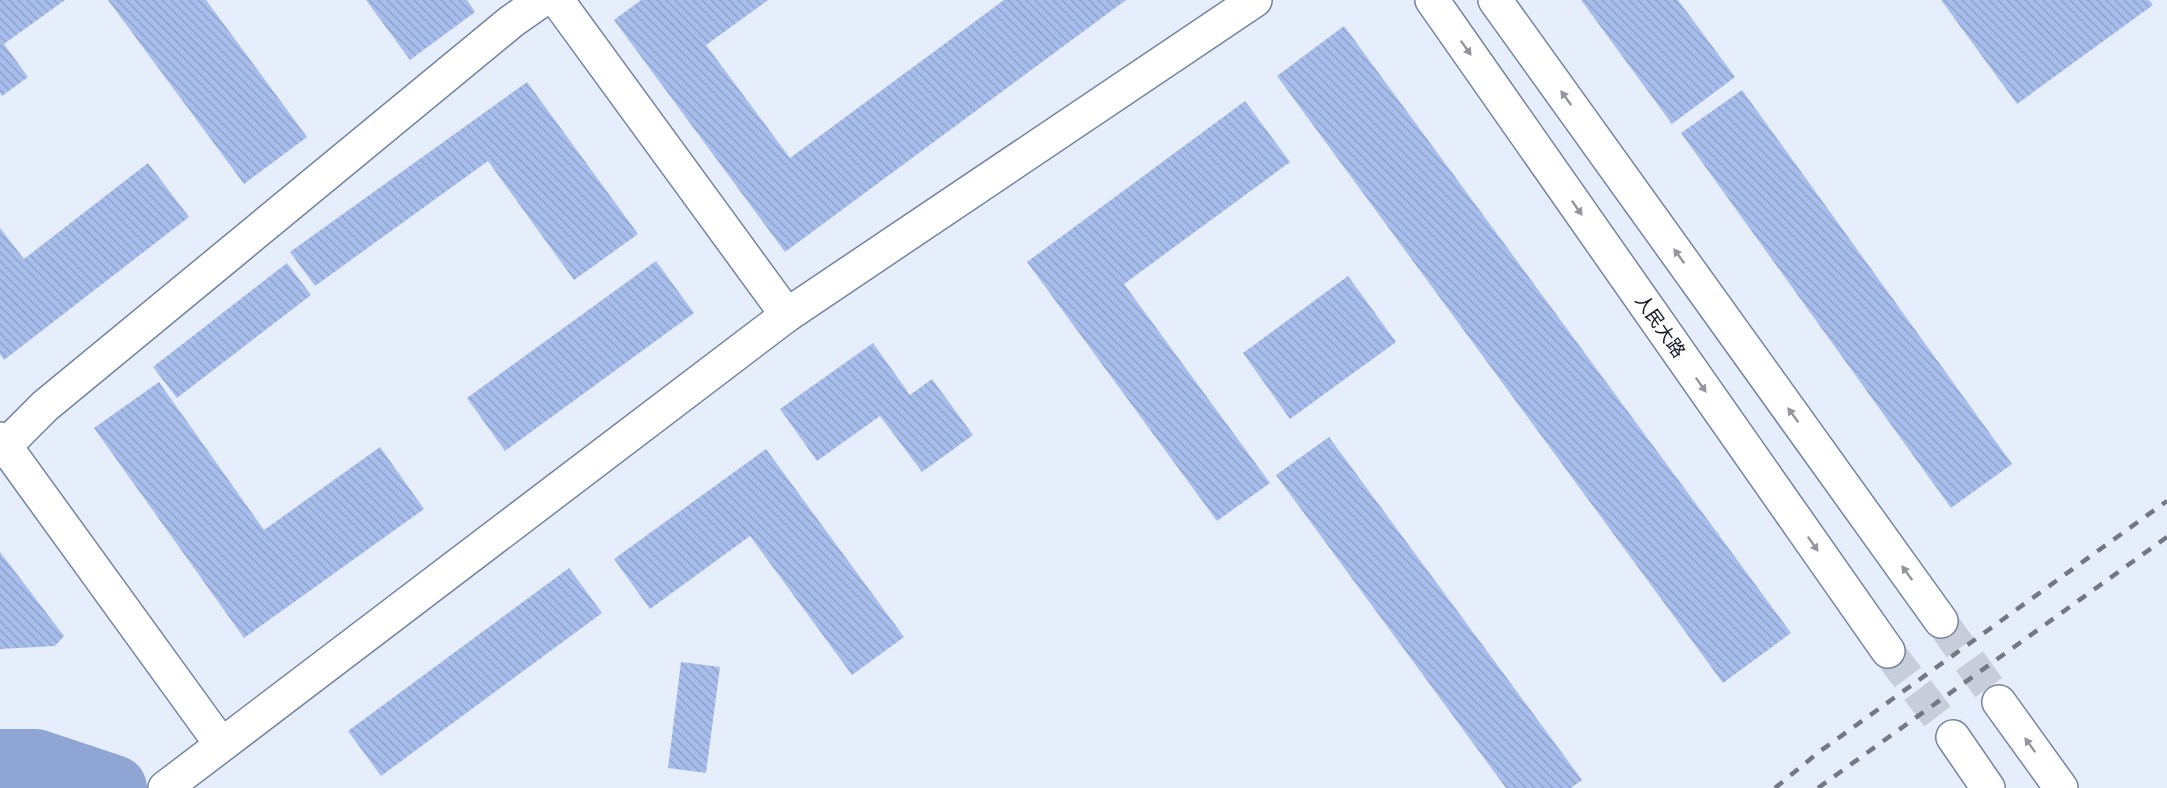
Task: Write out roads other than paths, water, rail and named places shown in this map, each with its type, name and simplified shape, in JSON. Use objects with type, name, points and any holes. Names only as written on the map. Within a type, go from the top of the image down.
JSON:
[{"type":"street","points":[[221,744],[2,446],[45,406],[512,21],[542,0]]},
{"type":"street","points":[[557,0],[787,315]]},
{"type":"street","points":[[165,788],[787,315],[1255,0]]},
{"type":"street","name":"人民大路","points":[[1432,0],[1888,651]]},
{"type":"street","points":[[1495,0],[1941,621]]},
{"type":"street","points":[[1999,702],[2061,788]]},
{"type":"street","points":[[1953,737],[1988,788]]},
{"type":"waterway","points":[[0,762],[36,762],[114,788]]},
{"type":"tunnel","points":[[1941,621],[1999,702]]},
{"type":"tunnel","points":[[1888,651],[1953,737]]},
{"type":"railway","points":[[1775,788],[1819,752],[2167,501]]},
{"type":"railway","points":[[1818,788],[2167,537]]}]
